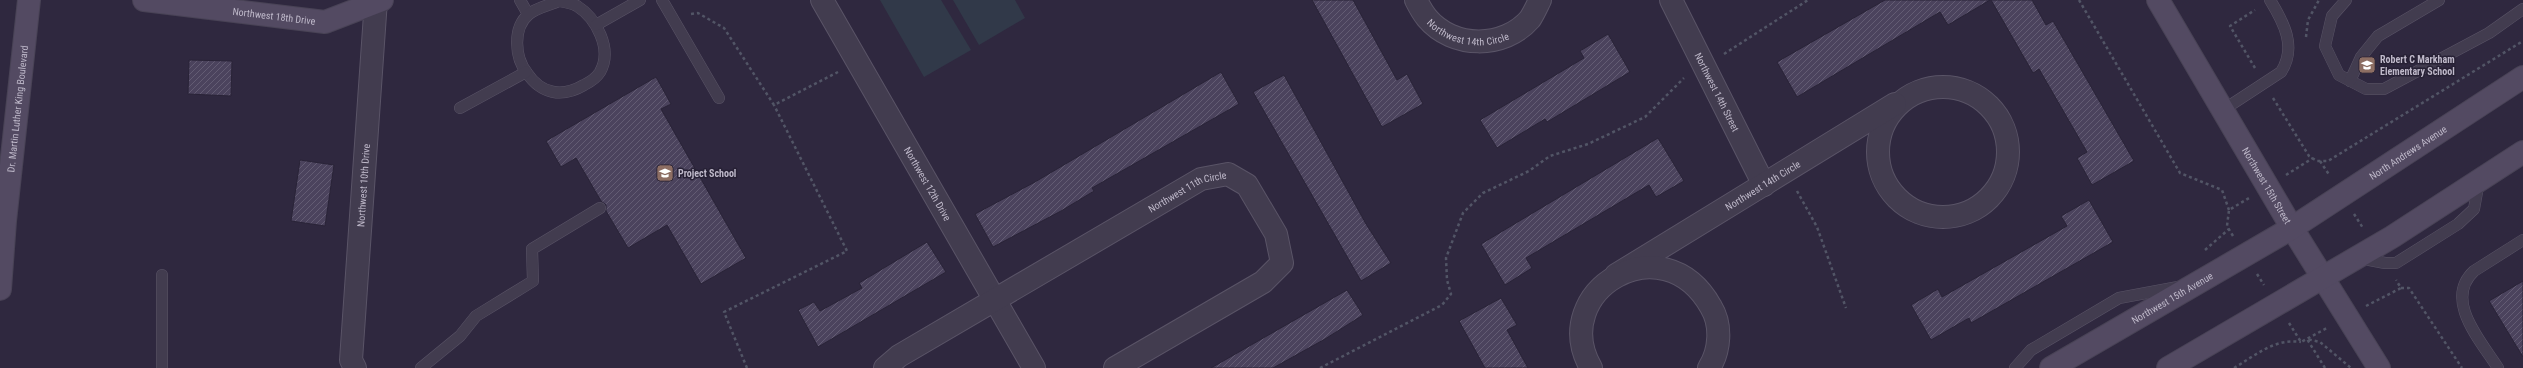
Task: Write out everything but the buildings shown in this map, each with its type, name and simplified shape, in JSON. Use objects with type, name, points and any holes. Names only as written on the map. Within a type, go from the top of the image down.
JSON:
[{"type":"street","name":"Dr. Martin Luther King Boulevard","points":[[0,289],[5,221],[29,0]]},
{"type":"street","name":"Northwest 18th Drive","points":[[144,0],[325,22],[376,0]]},
{"type":"street","name":"Northwest 10th Drive","points":[[355,368],[351,360],[376,0]]},
{"type":"street","name":"Northwest 12th Drive","points":[[822,0],[1034,368]]},
{"type":"street","name":"Northwest 14th Circle","points":[[1416,0],[1427,18],[1445,34],[1467,41],[1491,41],[1511,34],[1530,18],[1540,0]]},
{"type":"street","name":"Northwest 14th Street","points":[[1671,0],[1764,184]]},
{"type":"street","name":"Northwest 15th Street","points":[[2158,0],[2292,228],[2379,368]]},
{"type":"street","name":"North Andrews Avenue","points":[[2292,228],[2523,77]]},
{"type":"street","name":"Northwest 14th Circle","points":[[1592,368],[1586,358],[1582,334],[1586,310],[1598,290],[1616,275],[1908,96],[1930,87],[1953,87],[1975,95],[1992,109],[2004,130],[2008,152],[2004,175],[1993,194],[1975,209],[1953,217],[1930,217],[1909,208],[1892,193],[1881,173],[1877,154],[1880,131],[1891,111],[1908,96]]},
{"type":"street","points":[[2479,178],[2523,135]]},
{"type":"street","points":[[2168,368],[2392,237],[2479,178],[2523,152]]},
{"type":"street","name":"Northwest 11th Circle","points":[[885,368],[899,356],[1201,179],[1228,174],[1246,185],[1276,234],[1282,263],[1263,282],[1115,368]]},
{"type":"street","name":"Northwest 15th Avenue","points":[[2052,368],[2292,228]]},
{"type":"street","name":"Northwest 14th Circle","points":[[1616,275],[1638,268],[1662,268],[1684,276],[1703,291],[1715,314],[1719,337],[1714,360],[1709,368]]},
{"type":"lane","points":[[520,0],[528,14]]},
{"type":"lane","points":[[596,25],[640,0]]},
{"type":"lane","points":[[662,0],[719,98]]},
{"type":"lane","points":[[2223,110],[2281,72],[2287,63],[2289,52],[2287,32],[2270,0]]},
{"type":"lane","points":[[2346,0],[2332,16],[2325,46],[2339,75],[2366,89],[2384,89],[2489,33],[2523,9]]},
{"type":"lane","points":[[2350,81],[2361,57],[2378,36],[2439,0]]},
{"type":"lane","points":[[560,1],[576,5],[596,25],[604,44],[604,59],[600,72],[591,81],[574,91],[559,93],[547,91],[537,86],[526,72],[519,59],[517,48],[520,29],[528,14],[550,2],[560,1]]},
{"type":"lane","points":[[460,108],[526,72]]},
{"type":"lane","points":[[421,368],[460,336],[476,316],[533,281],[532,248],[600,208]]},
{"type":"lane","points":[[2498,368],[2466,316],[2461,296],[2462,288],[2467,277],[2474,271],[2523,240]]},
{"type":"lane","points":[[162,275],[162,368]]},
{"type":"lane","points":[[2015,368],[2031,350],[2120,298],[2197,284]]},
{"type":"path","points":[[1723,55],[1808,0]]},
{"type":"path","points":[[2079,0],[2180,173],[2222,190],[2229,210]]},
{"type":"path","points":[[2230,26],[2270,0]]},
{"type":"path","points":[[673,19],[698,13],[724,28],[774,105],[847,251],[724,312],[747,368]]},
{"type":"path","points":[[774,105],[858,62]]},
{"type":"path","points":[[1320,368],[1442,305],[1451,294],[1446,258],[1462,213],[1483,193],[1529,171],[1550,156],[1588,144],[1645,117],[1689,74]]},
{"type":"path","points":[[1796,188],[1816,226],[1846,308]]},
{"type":"path","points":[[2401,288],[2409,288],[2462,368]]},
{"type":"path","points":[[2325,368],[2307,339],[2320,342],[2351,368]]},
{"type":"path","points":[[2234,368],[2275,344],[2289,340],[2301,342]]},
{"type":"shaded area","points":[[880,0],[941,0],[971,50],[924,77]]},
{"type":"shaded area","points":[[953,0],[1015,0],[1025,18],[979,45]]},
{"type":"place","name":"Robert C Markham Elementary School","points":[[2367,65]]},
{"type":"place","name":"Project School","points":[[665,173]]}]
